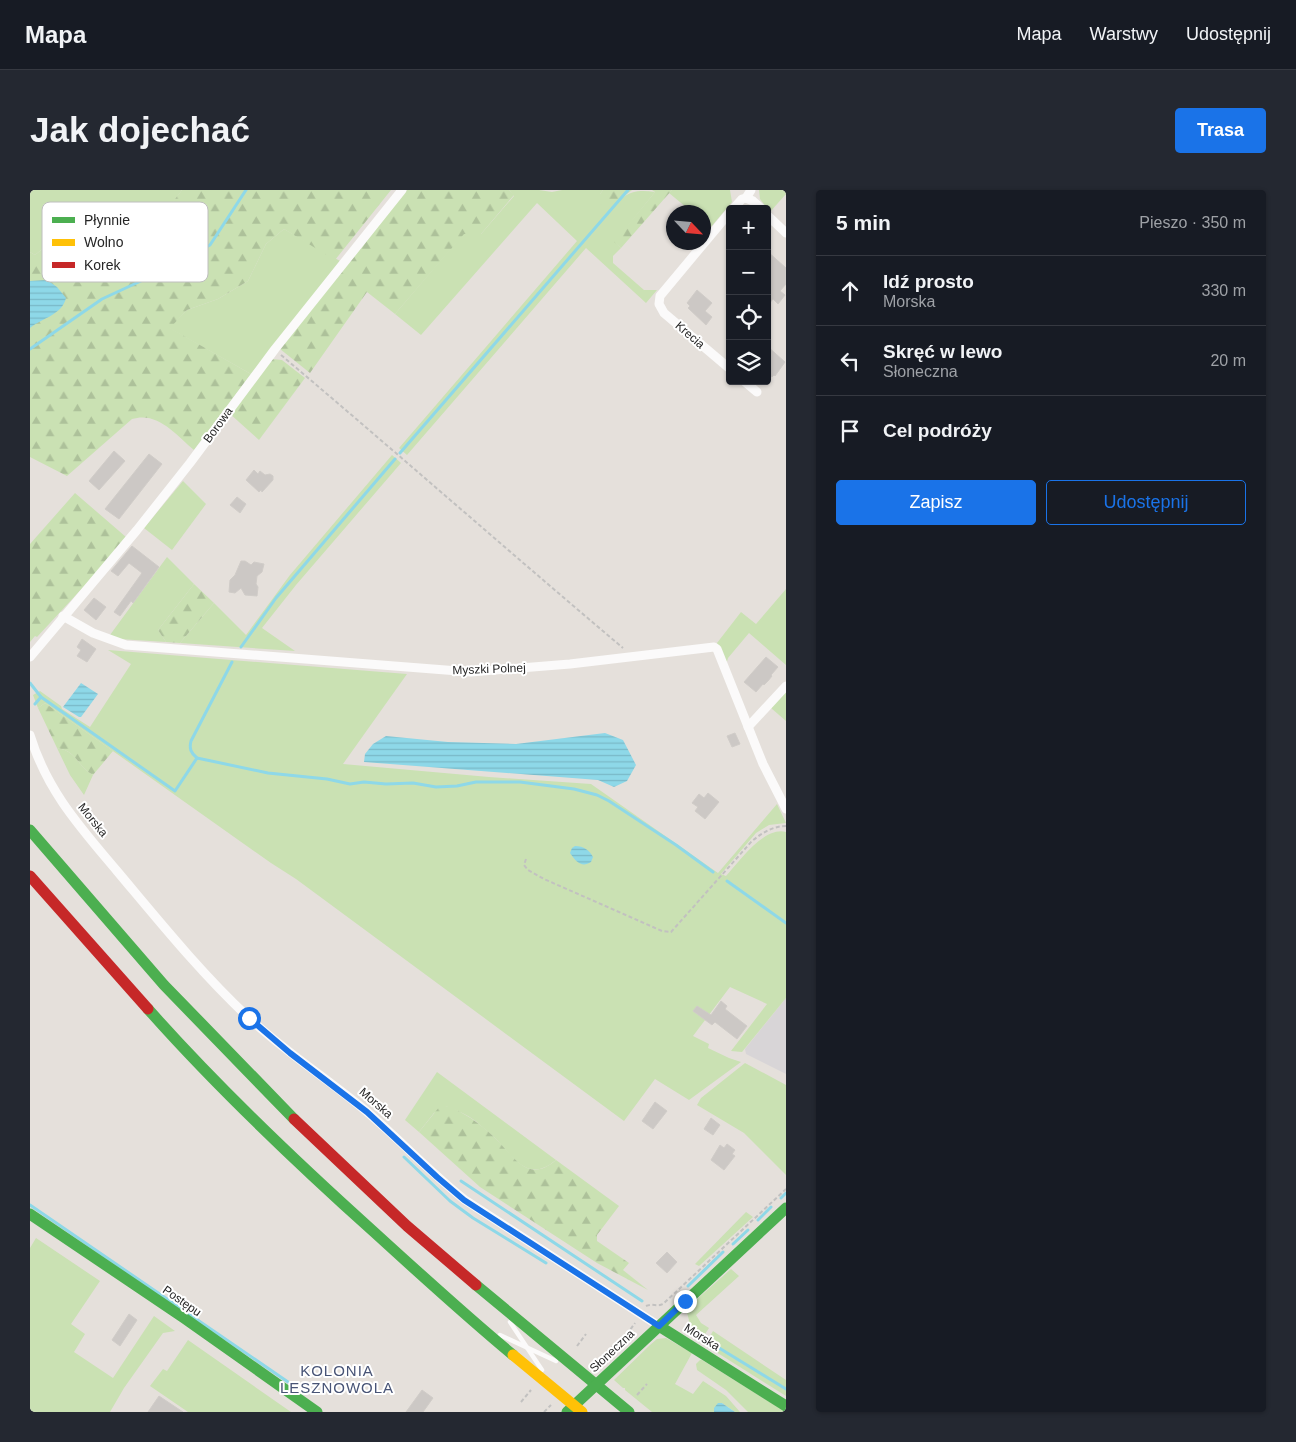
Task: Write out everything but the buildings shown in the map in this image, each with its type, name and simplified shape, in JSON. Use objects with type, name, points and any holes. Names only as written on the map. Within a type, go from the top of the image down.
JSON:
[{"type":"main road","points":[[30,830],[150,970],[287,1112],[407,1226],[629,1412]]},
{"type":"main road","points":[[30,876],[192,1059],[311,1175],[476,1324],[582,1412]]},
{"type":"main road","name":"Słoneczna","points":[[567,1412],[786,1208]]},
{"type":"main road","name":"Postępu","points":[[30,1214],[192,1324],[316,1412]]},
{"type":"main road","name":"Morska","points":[[659,1326],[786,1406]]},
{"type":"street","name":"Borowa","points":[[30,657],[142,523],[275,350],[402,190]]},
{"type":"street","points":[[736,205],[748,194],[757,205]]},
{"type":"street","name":"Krecia","points":[[726,217],[660,296],[658,304],[664,313],[726,366]]},
{"type":"street","points":[[771,218],[786,234]]},
{"type":"street","points":[[749,385],[757,392]]},
{"type":"street","name":"Myszki Polnej","points":[[63,616],[94,633],[126,645],[461,671],[492,671],[560,665],[711,646],[716,648],[763,764],[786,809]]},
{"type":"street","points":[[748,727],[786,686]]},
{"type":"street","name":"Morska","points":[[30,736],[48,780],[71,816],[215,985],[249,1018],[290,1053],[367,1112],[464,1200],[659,1326]]},
{"type":"lane","points":[[497,1303],[557,1392]]},
{"type":"lane","points":[[476,1324],[578,1371]]},
{"type":"path","points":[[275,350],[413,467],[506,550],[633,656]]},
{"type":"path","points":[[526,858],[524,865],[528,870],[544,879],[662,931],[671,932],[752,840],[774,828],[786,826]]},
{"type":"path","points":[[644,1309],[650,1304],[658,1306],[663,1304],[786,1189]]},
{"type":"path","points":[[577,1346],[586,1334]]},
{"type":"path","points":[[637,1395],[646,1384]]},
{"type":"path","points":[[521,1402],[531,1390]]},
{"type":"shaded area","points":[[786,998],[786,1074],[746,1054],[745,1049]]},
{"type":"green space","points":[[30,190],[182,190],[173,202],[42,202],[42,249],[35,255],[30,252]]},
{"type":"green space","points":[[182,190],[391,190],[335,260],[284,229],[266,244],[248,281],[218,299],[187,310],[170,328],[251,374],[194,450],[173,431],[158,421],[141,417],[132,419],[67,476],[30,457],[30,252],[35,255],[42,249],[42,282],[208,282],[208,202],[173,202]]},
{"type":"green space","points":[[407,190],[509,190],[514,195],[481,234],[464,234],[395,314],[367,292],[310,373],[280,349]]},
{"type":"green space","points":[[509,190],[552,192],[562,190],[603,190],[600,194],[622,198],[638,191],[655,192],[615,242],[621,248],[613,256],[613,263],[644,290],[657,290],[646,303],[586,248],[407,455],[399,448],[577,241],[537,203],[421,335],[395,314],[464,233],[481,234],[514,196]]},
{"type":"green space","points":[[603,190],[632,190],[622,198],[601,205],[600,194]]},
{"type":"green space","points":[[652,190],[672,190],[621,248],[614,242],[655,192]]},
{"type":"green space","points":[[672,190],[730,190],[732,202],[729,205],[726,205],[726,209],[711,227],[711,205],[684,205],[669,193]]},
{"type":"green space","points":[[759,190],[786,190],[786,194],[771,211],[771,205],[765,205],[760,199]]},
{"type":"green space","points":[[284,229],[340,261],[251,374],[169,328],[187,310],[218,299],[248,281],[266,244]]},
{"type":"green space","points":[[272,359],[282,360],[305,378],[259,440],[229,413]]},
{"type":"green space","points":[[392,455],[401,463],[296,585],[262,628],[295,651],[180,643],[214,603],[246,635],[290,575]]},
{"type":"green space","points":[[183,481],[206,504],[172,550],[144,528]]},
{"type":"green space","points":[[75,493],[126,537],[88,582],[37,637],[35,636],[30,642],[30,544]]},
{"type":"green space","points":[[167,557],[194,584],[158,630],[166,642],[119,639],[110,635]]},
{"type":"green space","points":[[194,584],[214,603],[180,643],[166,642],[158,630]]},
{"type":"green space","points":[[786,589],[786,665],[749,633],[728,658],[726,665],[717,643],[741,612],[756,624]]},
{"type":"green space","points":[[108,650],[407,674],[343,764],[591,784],[718,873],[777,804],[786,823],[769,825],[756,833],[721,874],[726,876],[753,846],[769,834],[786,832],[786,998],[742,1052],[731,1051],[767,1004],[730,987],[693,1036],[709,1044],[708,1048],[741,1062],[689,1100],[655,1079],[624,1121],[296,879],[45,703],[38,708],[33,695],[40,691],[61,706],[62,709],[90,727],[131,664]]},
{"type":"green space","points":[[786,691],[786,721],[771,708]]},
{"type":"green space","points":[[45,703],[113,751],[93,775],[69,752],[57,748],[38,708]]},
{"type":"green space","points":[[57,748],[73,755],[93,775],[84,795],[70,775]]},
{"type":"green space","points":[[745,1063],[786,1085],[786,1175],[744,1133],[697,1105],[701,1098]]},
{"type":"green space","points":[[437,1072],[556,1160],[546,1167],[538,1169],[530,1169],[523,1166],[476,1122],[446,1106],[434,1113],[419,1132],[405,1120]]},
{"type":"green space","points":[[440,1106],[454,1109],[476,1122],[523,1166],[537,1170],[546,1167],[556,1160],[619,1206],[597,1235],[597,1241],[629,1263],[623,1270],[648,1290],[597,1263],[480,1187],[419,1132]]},
{"type":"green space","points":[[746,1212],[753,1217],[699,1266],[695,1264]]},
{"type":"green space","points":[[36,1238],[100,1281],[71,1324],[85,1334],[74,1352],[113,1378],[154,1316],[175,1331],[163,1333],[124,1388],[110,1412],[30,1412],[30,1248]]},
{"type":"green space","points":[[731,1269],[739,1276],[696,1315],[701,1323],[709,1328],[700,1342],[685,1332],[689,1320],[687,1313],[689,1310],[687,1308]]},
{"type":"green space","points":[[713,1331],[786,1380],[786,1396],[705,1345]]},
{"type":"green space","points":[[666,1338],[692,1353],[675,1384],[693,1394],[703,1381],[726,1396],[740,1412],[735,1412],[722,1403],[714,1412],[652,1412],[614,1380],[657,1339]]},
{"type":"green space","points":[[188,1340],[291,1412],[188,1412],[150,1386],[163,1369],[167,1371]]},
{"type":"green space","points":[[700,1360],[786,1412],[748,1412],[726,1390],[697,1370],[696,1364]]},
{"type":"water","points":[[30,281],[50,282],[66,298],[64,304],[56,312],[30,328]]},
{"type":"water","points":[[81,683],[98,694],[81,717],[79,717],[63,707]]},
{"type":"water","points":[[605,733],[623,740],[636,765],[627,781],[614,787],[598,780],[364,762],[365,754],[373,744],[386,736],[448,742],[516,744]]},
{"type":"water","points":[[575,846],[588,850],[593,857],[591,862],[582,864],[575,859],[570,853]]},
{"type":"water","points":[[718,1403],[722,1403],[735,1412],[714,1412],[714,1408]]},
{"type":"waterway","points":[[208,246],[246,190]]},
{"type":"waterway","points":[[400,453],[628,190]]},
{"type":"waterway","points":[[30,349],[102,299],[139,282]]},
{"type":"waterway","points":[[241,647],[276,598],[395,459]]},
{"type":"waterway","points":[[232,662],[191,741],[191,751],[197,758],[268,773],[327,779],[350,784],[364,782],[386,784],[413,783],[436,787],[457,786],[476,782],[520,782],[574,789],[597,795],[609,801],[713,872]]},
{"type":"waterway","points":[[30,683],[41,697]]},
{"type":"waterway","points":[[35,704],[41,697],[175,791],[197,758]]},
{"type":"waterway","points":[[727,881],[786,923]]},
{"type":"waterway","points":[[404,1157],[450,1201],[473,1218],[546,1263]]},
{"type":"waterway","points":[[461,1181],[642,1301]]},
{"type":"waterway","points":[[781,1198],[786,1193]]},
{"type":"waterway","points":[[30,1205],[288,1382]]},
{"type":"waterway","points":[[758,1220],[771,1207]]},
{"type":"waterway","points":[[733,1244],[748,1230]]},
{"type":"waterway","points":[[688,1286],[723,1252]]},
{"type":"waterway","points":[[688,1329],[700,1337]]},
{"type":"waterway","points":[[711,1343],[786,1389]]},
{"type":"traffic: fast","points":[[30,830],[164,985],[294,1119]]},
{"type":"traffic: fast","points":[[148,1009],[229,1096],[286,1151],[426,1279],[513,1355]]},
{"type":"traffic: fast","points":[[567,1412],[786,1208]]},
{"type":"traffic: fast","points":[[30,1214],[184,1318],[317,1412]]},
{"type":"traffic: fast","points":[[476,1285],[629,1412]]},
{"type":"traffic: fast","points":[[659,1326],[786,1406]]},
{"type":"traffic: slow","points":[[513,1355],[582,1412]]},
{"type":"traffic: jam","points":[[30,876],[148,1009]]},
{"type":"traffic: jam","points":[[294,1119],[407,1226],[476,1285]]},
{"type":"district","name":"KOLONIA LESZNOWOLA","points":[[337,1380]]},
{"type":"route","points":[[249,1018],[290,1053],[367,1112],[464,1200],[630,1309],[659,1326],[685,1301]]}]
